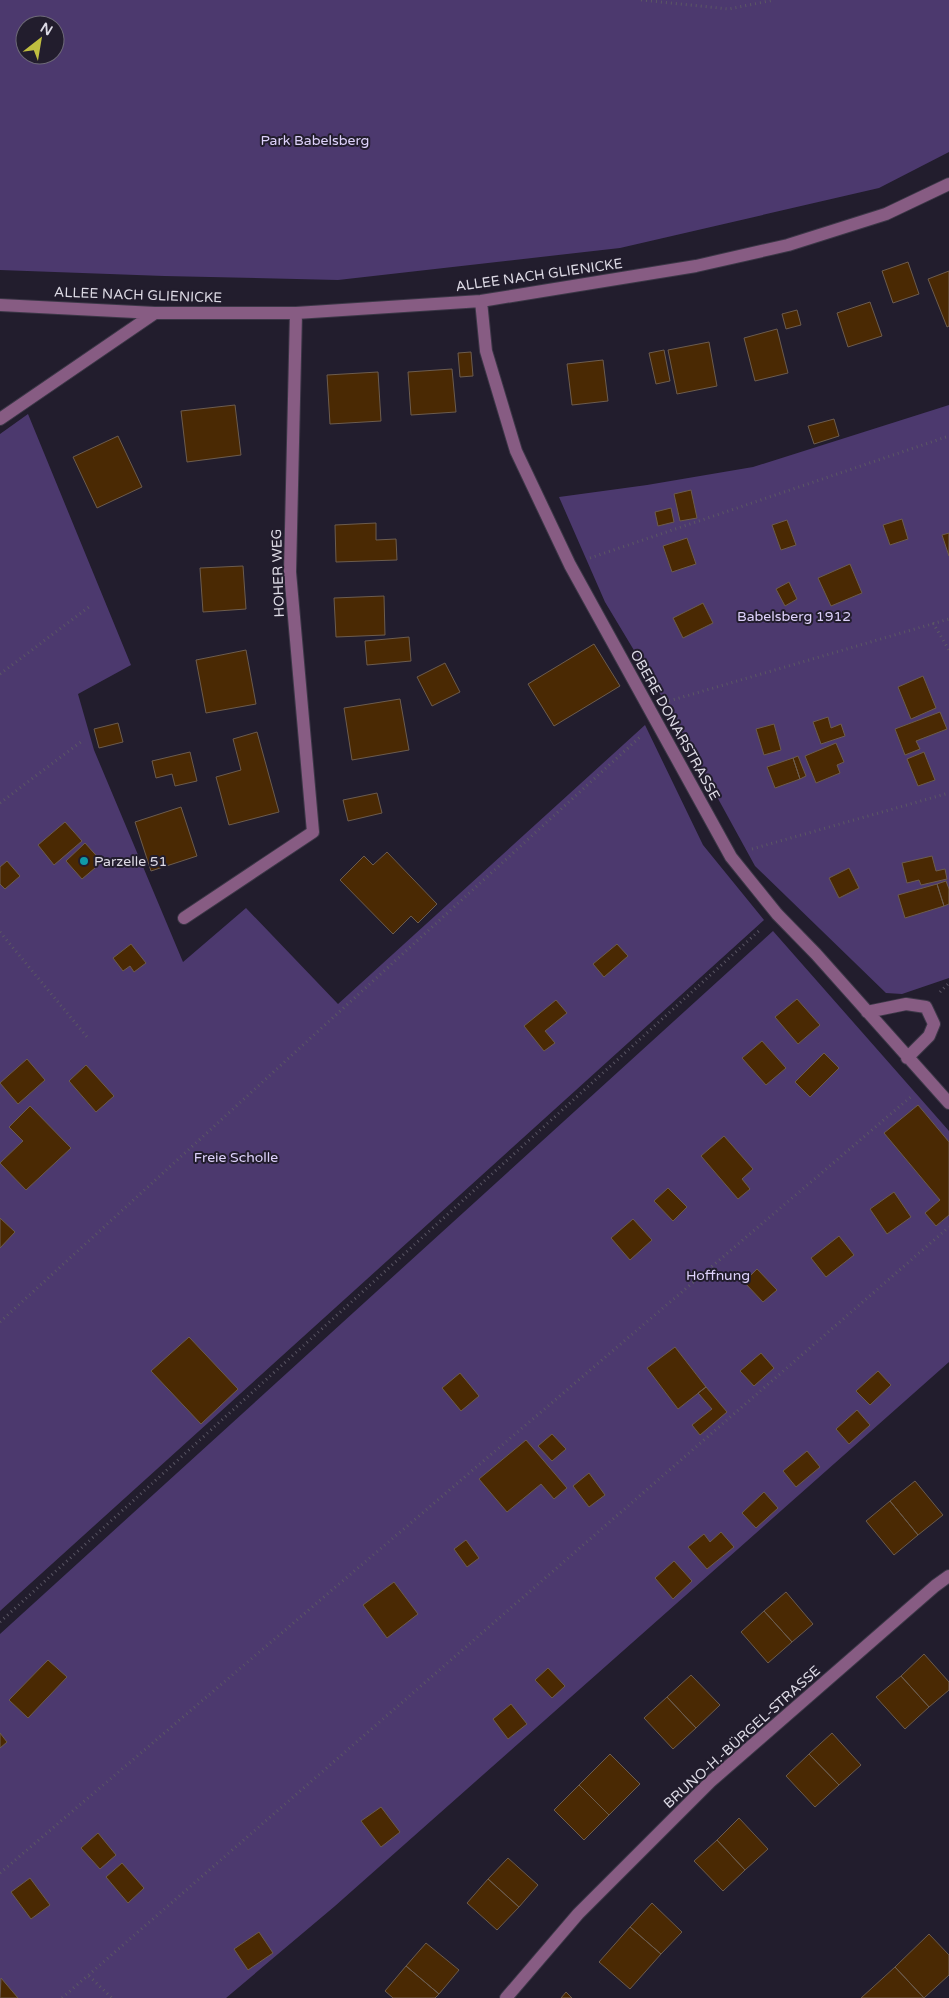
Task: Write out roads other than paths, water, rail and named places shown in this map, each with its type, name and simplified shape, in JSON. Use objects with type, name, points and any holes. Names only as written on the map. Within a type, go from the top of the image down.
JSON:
[{"type":"street","name":"ALLEE NACH GLIENICKE","points":[[0,305],[155,313],[296,313],[481,301],[696,266],[788,245],[886,214],[949,184]]},
{"type":"street","name":"OBERE DONARSTRASSE","points":[[481,301],[486,351],[516,450],[570,566],[731,857],[777,914],[816,954],[949,1103]]},
{"type":"street","points":[[0,419],[155,313]]},
{"type":"street","name":"HOHER WEG","points":[[184,918],[313,832],[290,572],[296,313]]},
{"type":"street","points":[[866,1012],[906,1004],[926,1007],[934,1024],[929,1036],[907,1058]]},
{"type":"street","name":"BRUNO-H.-BÜRGEL-STRASSE","points":[[506,1998],[578,1914],[710,1782],[935,1586],[949,1576]]},
{"type":"place","name":"Parzelle 51","points":[[84,861]]},
{"type":"park label","name":"Park Babelsberg","points":[[315,140]]},
{"type":"park label","name":"Babelsberg 1912","points":[[794,616]]},
{"type":"park label","name":"Freie Scholle","points":[[236,1157]]},
{"type":"park label","name":"Hoffnung","points":[[718,1275]]}]
